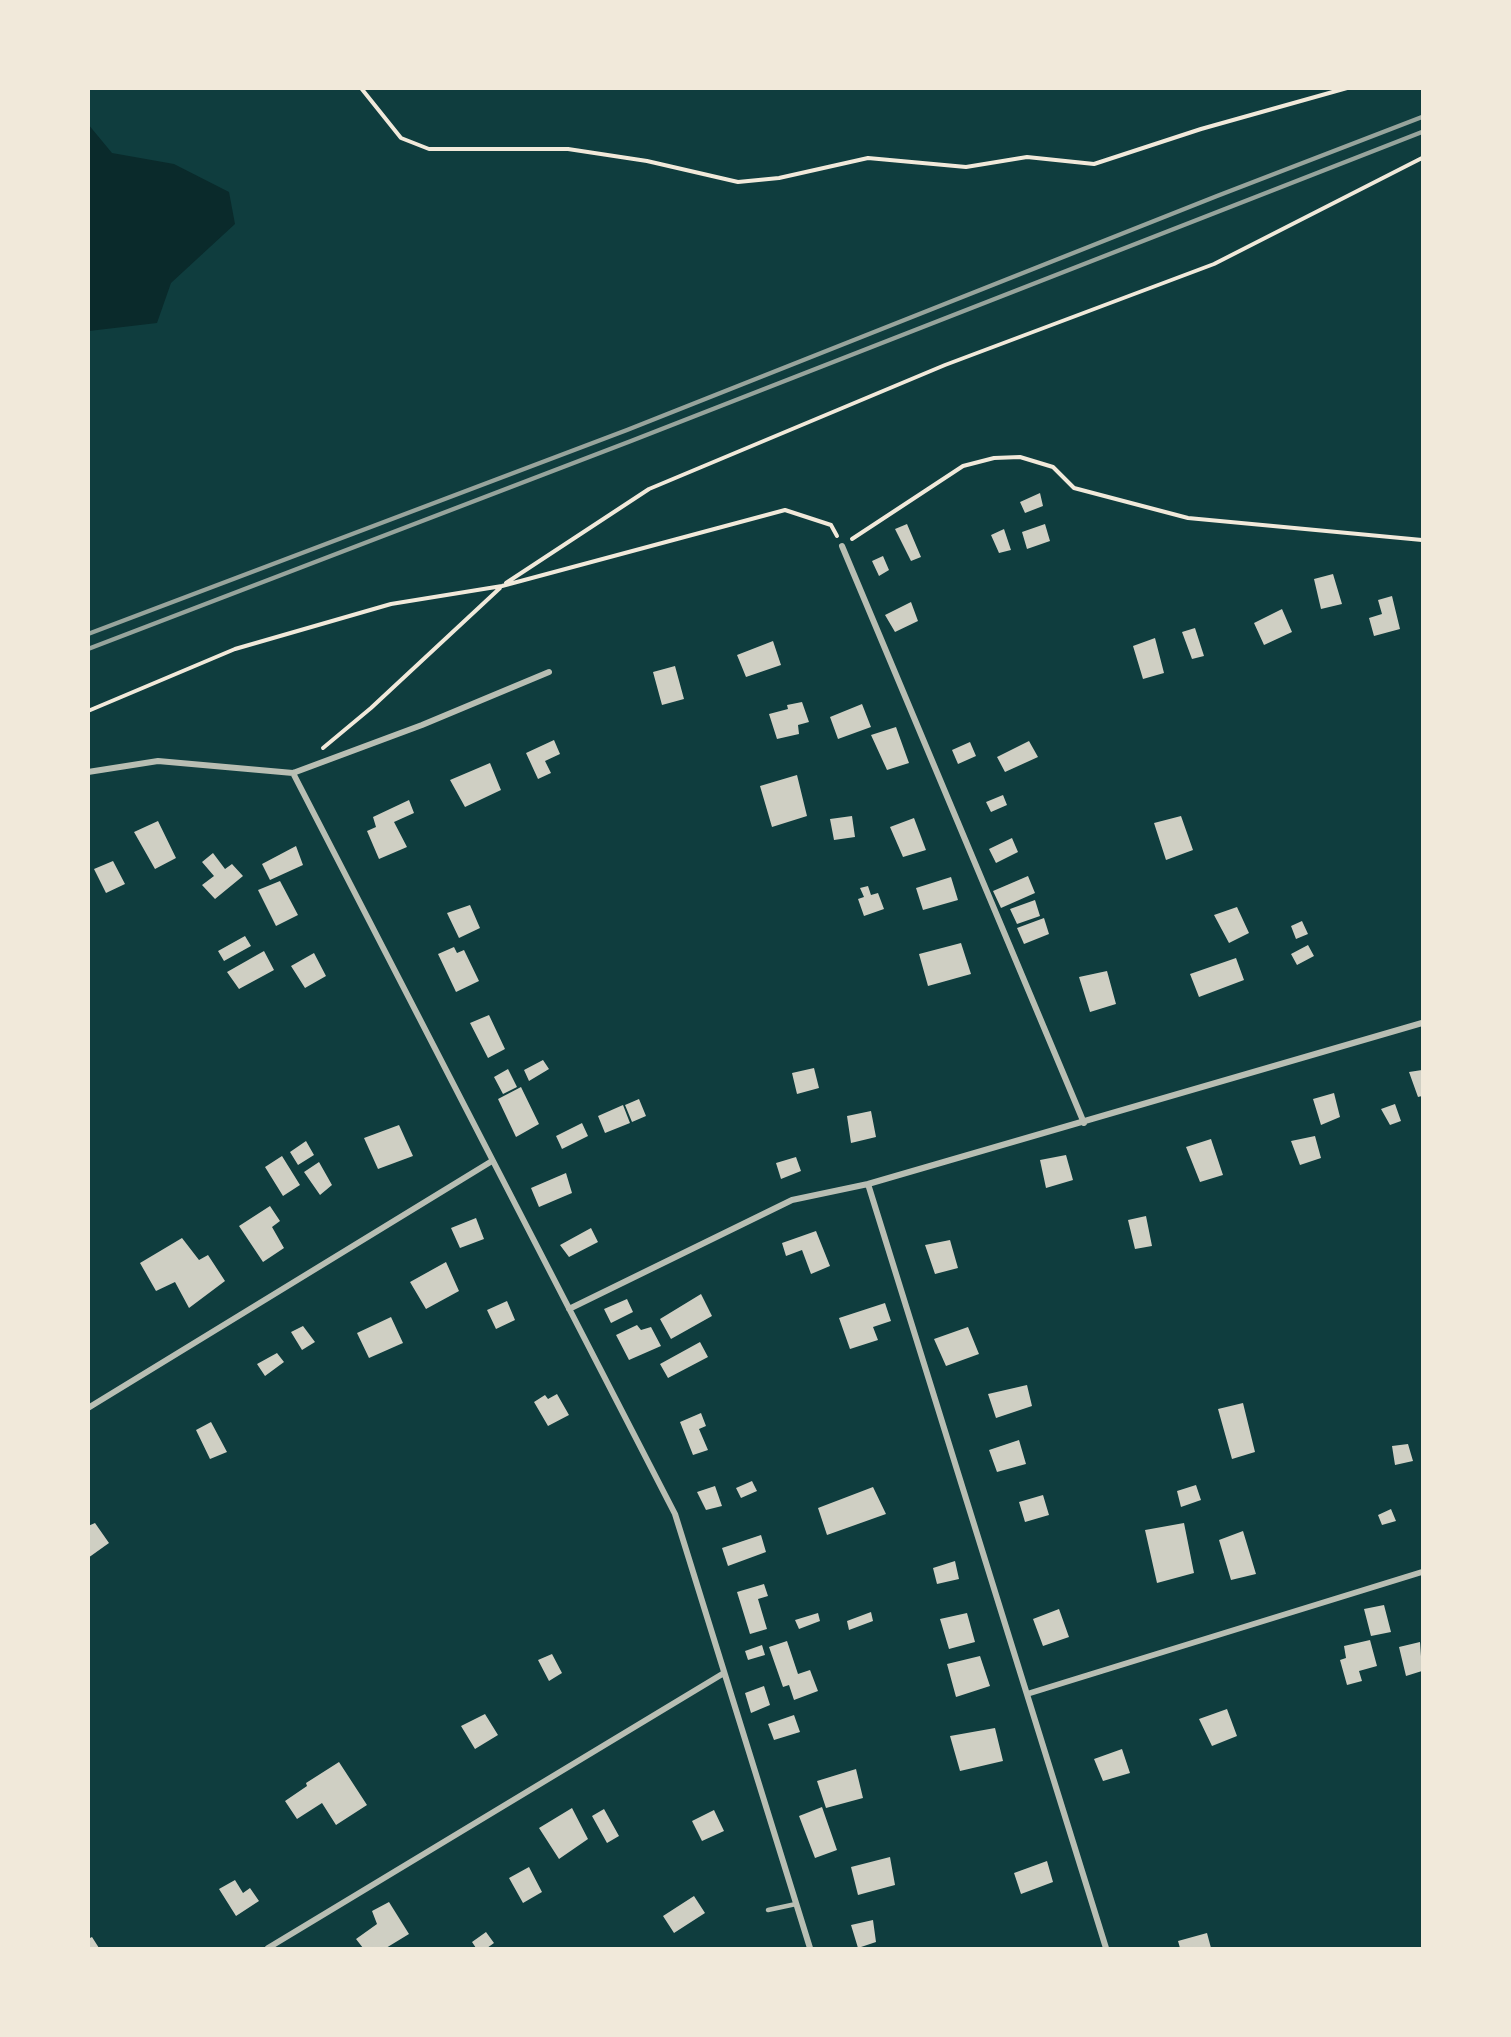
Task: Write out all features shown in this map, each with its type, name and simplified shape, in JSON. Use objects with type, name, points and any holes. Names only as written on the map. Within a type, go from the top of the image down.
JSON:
[{"type":"street","points":[[842,546],[1084,1122]]},
{"type":"street","points":[[88,772],[158,761],[293,773],[422,725],[549,672]]},
{"type":"street","points":[[293,773],[675,1514],[810,1948]]},
{"type":"street","points":[[569,1309],[792,1200],[868,1184],[1422,1023]]},
{"type":"street","points":[[88,1408],[492,1161]]},
{"type":"street","points":[[868,1184],[1106,1948]]},
{"type":"street","points":[[1027,1694],[1422,1572]]},
{"type":"street","points":[[268,1948],[724,1673]]},
{"type":"lane","points":[[768,1910],[796,1904]]},
{"type":"path","points":[[361,88],[401,138],[429,149],[568,149],[647,161],[738,182],[779,178],[868,158],[899,158],[966,167],[1027,157],[1094,164],[1201,129],[1347,88]]},
{"type":"path","points":[[319,751],[371,708],[502,586],[649,489],[945,366],[1214,264],[1422,158]]},
{"type":"path","points":[[88,711],[235,650],[391,604],[502,586],[785,510],[831,525],[842,546],[963,466],[994,458],[1020,457],[1053,466],[1074,488],[1188,518],[1422,540]]},
{"type":"water","points":[[88,124],[112,153],[174,164],[229,192],[235,224],[171,283],[157,323],[89,331]]},
{"type":"building","points":[[1040,493],[1043,506],[1025,513],[1020,502]]},
{"type":"building","points":[[907,524],[921,557],[911,561],[895,529]]},
{"type":"building","points":[[1045,524],[1050,541],[1027,549],[1022,532]]},
{"type":"building","points":[[1004,529],[1011,550],[999,553],[991,535]]},
{"type":"building","points":[[883,556],[889,570],[879,576],[872,561]]},
{"type":"building","points":[[1333,574],[1342,604],[1321,609],[1314,579]]},
{"type":"building","points":[[1392,596],[1400,629],[1374,636],[1369,618],[1382,614],[1378,600]]},
{"type":"building","points":[[911,602],[918,621],[895,632],[885,615]]},
{"type":"building","points":[[1282,609],[1292,632],[1264,645],[1254,623]]},
{"type":"building","points":[[1195,628],[1204,656],[1192,659],[1182,632]]},
{"type":"building","points":[[1155,638],[1164,673],[1143,679],[1133,646]]},
{"type":"building","points":[[773,641],[781,665],[746,677],[737,655]]},
{"type":"building","points":[[675,666],[684,699],[662,705],[653,672]]},
{"type":"building","points":[[802,702],[809,722],[798,725],[799,734],[777,739],[769,714],[788,709],[787,705]]},
{"type":"building","points":[[862,704],[871,727],[838,739],[830,717]]},
{"type":"building","points":[[896,727],[909,763],[887,770],[871,735]]},
{"type":"building","points":[[554,740],[560,754],[545,761],[551,773],[538,779],[526,753]]},
{"type":"building","points":[[1029,741],[1038,757],[1005,772],[997,757]]},
{"type":"building","points":[[970,742],[976,756],[958,764],[952,750]]},
{"type":"building","points":[[490,763],[501,790],[465,807],[450,780]]},
{"type":"building","points":[[797,775],[807,816],[772,827],[760,786]]},
{"type":"building","points":[[1003,795],[1007,805],[991,812],[986,802]]},
{"type":"building","points":[[409,800],[414,813],[394,822],[407,847],[379,859],[367,831],[376,827],[373,817]]},
{"type":"building","points":[[852,816],[855,837],[834,840],[830,819]]},
{"type":"building","points":[[1181,816],[1193,850],[1166,860],[1154,823]]},
{"type":"building","points":[[914,818],[926,850],[903,857],[890,827]]},
{"type":"building","points":[[158,821],[176,858],[155,869],[134,832]]},
{"type":"building","points":[[1012,838],[1018,852],[996,863],[989,849]]},
{"type":"building","points":[[296,846],[303,865],[270,880],[262,864]]},
{"type":"building","points":[[213,853],[225,869],[232,864],[243,876],[215,899],[202,885],[214,876],[202,862]]},
{"type":"building","points":[[113,861],[125,884],[106,893],[94,869]]},
{"type":"building","points":[[1028,876],[1035,893],[1001,908],[993,891]]},
{"type":"building","points":[[951,877],[958,900],[923,910],[916,888]]},
{"type":"building","points":[[280,881],[298,915],[276,926],[258,890]]},
{"type":"building","points":[[868,886],[871,895],[878,893],[884,909],[864,916],[858,899],[864,897],[860,888]]},
{"type":"building","points":[[1035,900],[1040,916],[1017,924],[1010,909]]},
{"type":"building","points":[[470,905],[480,928],[459,938],[447,913]]},
{"type":"building","points":[[1237,907],[1249,933],[1229,943],[1214,915]]},
{"type":"building","points":[[1044,918],[1049,934],[1024,944],[1017,928]]},
{"type":"building","points":[[1302,921],[1308,934],[1296,939],[1291,926]]},
{"type":"building","points":[[245,936],[251,946],[224,961],[218,951]]},
{"type":"building","points":[[961,943],[971,974],[928,986],[919,954]]},
{"type":"building","points":[[1308,945],[1314,956],[1297,965],[1291,954]]},
{"type":"building","points":[[454,947],[457,953],[464,950],[479,981],[456,992],[438,954]]},
{"type":"building","points":[[264,951],[274,970],[239,989],[227,972]]},
{"type":"building","points":[[314,953],[326,976],[305,988],[291,966]]},
{"type":"building","points":[[1236,958],[1244,980],[1199,997],[1190,974]]},
{"type":"building","points":[[1107,971],[1116,1004],[1090,1012],[1079,977]]},
{"type":"building","points":[[489,1015],[505,1049],[488,1058],[470,1023]]},
{"type":"building","points":[[543,1060],[549,1069],[529,1081],[524,1070]]},
{"type":"building","points":[[814,1068],[819,1088],[797,1094],[792,1073]]},
{"type":"building","points":[[508,1069],[517,1087],[503,1094],[494,1077]]},
{"type":"building","points":[[1422,1070],[1422,1096],[1418,1097],[1409,1072]]},
{"type":"building","points":[[521,1087],[539,1124],[516,1137],[498,1099]]},
{"type":"building","points":[[1334,1093],[1340,1117],[1321,1125],[1313,1099]]},
{"type":"building","points":[[639,1099],[646,1116],[632,1122],[625,1105]]},
{"type":"building","points":[[1395,1104],[1401,1121],[1390,1125],[1381,1109]]},
{"type":"building","points":[[623,1105],[630,1123],[605,1133],[598,1116]]},
{"type":"building","points":[[871,1111],[876,1137],[851,1143],[847,1116]]},
{"type":"building","points":[[582,1123],[588,1136],[562,1149],[556,1136]]},
{"type":"building","points":[[399,1125],[413,1156],[378,1169],[364,1138]]},
{"type":"building","points":[[1315,1136],[1321,1158],[1300,1165],[1291,1141]]},
{"type":"building","points":[[1211,1139],[1223,1175],[1200,1182],[1186,1147]]},
{"type":"building","points":[[306,1141],[314,1155],[298,1165],[290,1152]]},
{"type":"building","points":[[1066,1155],[1073,1180],[1046,1188],[1040,1160]]},
{"type":"building","points":[[282,1156],[300,1185],[283,1196],[265,1167]]},
{"type":"building","points":[[796,1157],[801,1171],[781,1179],[776,1163]]},
{"type":"building","points":[[319,1162],[332,1185],[320,1195],[304,1172]]},
{"type":"building","points":[[566,1173],[572,1193],[539,1207],[531,1188]]},
{"type":"building","points":[[270,1206],[280,1221],[272,1227],[284,1248],[263,1262],[239,1226]]},
{"type":"building","points":[[1146,1216],[1152,1246],[1135,1249],[1128,1220]]},
{"type":"building","points":[[476,1218],[484,1239],[460,1248],[451,1228]]},
{"type":"building","points":[[591,1228],[598,1242],[569,1257],[560,1245]]},
{"type":"building","points":[[816,1231],[830,1266],[811,1274],[802,1250],[786,1256],[782,1243]]},
{"type":"building","points":[[182,1238],[199,1260],[208,1255],[225,1281],[189,1308],[175,1282],[156,1291],[140,1263]]},
{"type":"building","points":[[950,1240],[958,1268],[935,1274],[925,1245]]},
{"type":"building","points":[[446,1262],[459,1291],[426,1309],[410,1282]]},
{"type":"building","points":[[701,1294],[712,1316],[671,1339],[660,1319]]},
{"type":"building","points":[[627,1299],[633,1312],[611,1323],[604,1309]]},
{"type":"building","points":[[507,1301],[515,1320],[496,1329],[487,1310]]},
{"type":"building","points":[[885,1303],[891,1321],[873,1327],[878,1340],[850,1349],[839,1318]]},
{"type":"building","points":[[391,1317],[403,1343],[369,1358],[357,1333]]},
{"type":"building","points":[[637,1325],[641,1330],[651,1327],[661,1346],[629,1360],[616,1335]]},
{"type":"building","points":[[303,1326],[315,1342],[302,1350],[291,1332]]},
{"type":"building","points":[[968,1327],[979,1354],[946,1366],[934,1339]]},
{"type":"building","points":[[700,1342],[708,1357],[668,1378],[660,1364]]},
{"type":"building","points":[[277,1353],[284,1362],[265,1376],[257,1364]]},
{"type":"building","points":[[1027,1385],[1032,1406],[996,1418],[988,1394]]},
{"type":"building","points":[[557,1394],[569,1415],[548,1426],[534,1402],[545,1395],[548,1399]]},
{"type":"building","points":[[1243,1403],[1255,1452],[1232,1459],[1218,1409]]},
{"type":"building","points":[[701,1413],[706,1426],[699,1429],[708,1450],[693,1455],[680,1422]]},
{"type":"building","points":[[211,1422],[227,1452],[210,1459],[196,1430]]},
{"type":"building","points":[[1019,1440],[1026,1464],[997,1472],[989,1450]]},
{"type":"building","points":[[1408,1444],[1413,1461],[1395,1465],[1392,1446]]},
{"type":"building","points":[[752,1481],[757,1491],[741,1498],[736,1488]]},
{"type":"building","points":[[1196,1485],[1201,1500],[1181,1507],[1177,1491]]},
{"type":"building","points":[[715,1486],[722,1506],[706,1510],[697,1492]]},
{"type":"building","points":[[873,1487],[886,1514],[827,1535],[818,1508]]},
{"type":"building","points":[[1043,1495],[1049,1515],[1025,1522],[1019,1502]]},
{"type":"building","points":[[1391,1509],[1396,1521],[1382,1525],[1378,1515]]},
{"type":"building","points":[[95,1523],[109,1543],[88,1558],[88,1526]]},
{"type":"building","points":[[1184,1523],[1194,1573],[1157,1583],[1145,1530]]},
{"type":"building","points":[[1243,1531],[1256,1574],[1231,1580],[1219,1540]]},
{"type":"building","points":[[761,1535],[766,1552],[728,1566],[722,1548]]},
{"type":"building","points":[[955,1561],[959,1579],[937,1584],[933,1568]]},
{"type":"building","points":[[764,1584],[768,1596],[758,1599],[767,1629],[750,1634],[737,1592]]},
{"type":"building","points":[[1384,1605],[1391,1632],[1371,1636],[1364,1609]]},
{"type":"building","points":[[1059,1609],[1069,1637],[1043,1646],[1033,1619]]},
{"type":"building","points":[[871,1612],[873,1621],[849,1630],[847,1621]]},
{"type":"building","points":[[818,1613],[820,1621],[799,1629],[795,1620]]},
{"type":"building","points":[[967,1613],[975,1642],[949,1649],[940,1619]]},
{"type":"building","points":[[1370,1640],[1377,1666],[1359,1671],[1362,1681],[1347,1685],[1340,1660],[1346,1658],[1344,1646]]},
{"type":"building","points":[[787,1641],[798,1674],[810,1670],[818,1691],[794,1700],[789,1685],[783,1687],[769,1647]]},
{"type":"building","points":[[1420,1642],[1422,1671],[1406,1676],[1399,1647]]},
{"type":"building","points":[[762,1645],[765,1655],[748,1660],[745,1651]]},
{"type":"building","points":[[552,1654],[562,1673],[549,1681],[538,1660]]},
{"type":"building","points":[[980,1656],[990,1686],[956,1697],[947,1664]]},
{"type":"building","points":[[764,1686],[770,1705],[751,1713],[745,1693]]},
{"type":"building","points":[[1227,1709],[1237,1736],[1212,1746],[1199,1719]]},
{"type":"building","points":[[485,1714],[498,1735],[475,1749],[461,1726]]},
{"type":"building","points":[[794,1715],[800,1732],[774,1740],[768,1724]]},
{"type":"building","points":[[995,1728],[1003,1761],[960,1771],[950,1736]]},
{"type":"building","points":[[1122,1749],[1130,1773],[1103,1781],[1094,1759]]},
{"type":"building","points":[[339,1762],[367,1805],[336,1825],[322,1803],[297,1819],[285,1801],[307,1786],[306,1783]]},
{"type":"building","points":[[856,1769],[863,1798],[826,1808],[817,1781]]},
{"type":"building","points":[[822,1807],[837,1850],[815,1858],[799,1816]]},
{"type":"building","points":[[572,1808],[588,1839],[559,1859],[539,1828]]},
{"type":"building","points":[[604,1809],[619,1836],[607,1843],[592,1816]]},
{"type":"building","points":[[714,1810],[724,1831],[702,1841],[692,1821]]},
{"type":"building","points":[[890,1857],[895,1885],[858,1895],[851,1867]]},
{"type":"building","points":[[1047,1861],[1053,1882],[1021,1894],[1014,1873]]},
{"type":"building","points":[[529,1867],[542,1892],[523,1903],[509,1878]]},
{"type":"building","points":[[235,1880],[243,1893],[250,1888],[259,1901],[236,1916],[219,1889]]},
{"type":"building","points":[[694,1896],[705,1913],[674,1933],[663,1916]]},
{"type":"building","points":[[389,1902],[409,1934],[386,1948],[363,1948],[356,1939],[377,1924],[372,1911]]},
{"type":"building","points":[[873,1920],[876,1942],[858,1948],[851,1925]]},
{"type":"building","points":[[486,1932],[494,1943],[487,1948],[476,1948],[472,1942]]},
{"type":"building","points":[[1207,1933],[1211,1948],[1180,1948],[1178,1941]]},
{"type":"building","points":[[92,1937],[99,1948],[88,1948],[88,1939]]},
{"type":"railway","points":[[88,634],[627,430],[1422,117]]},
{"type":"railway","points":[[88,649],[631,441],[1422,132]]}]
